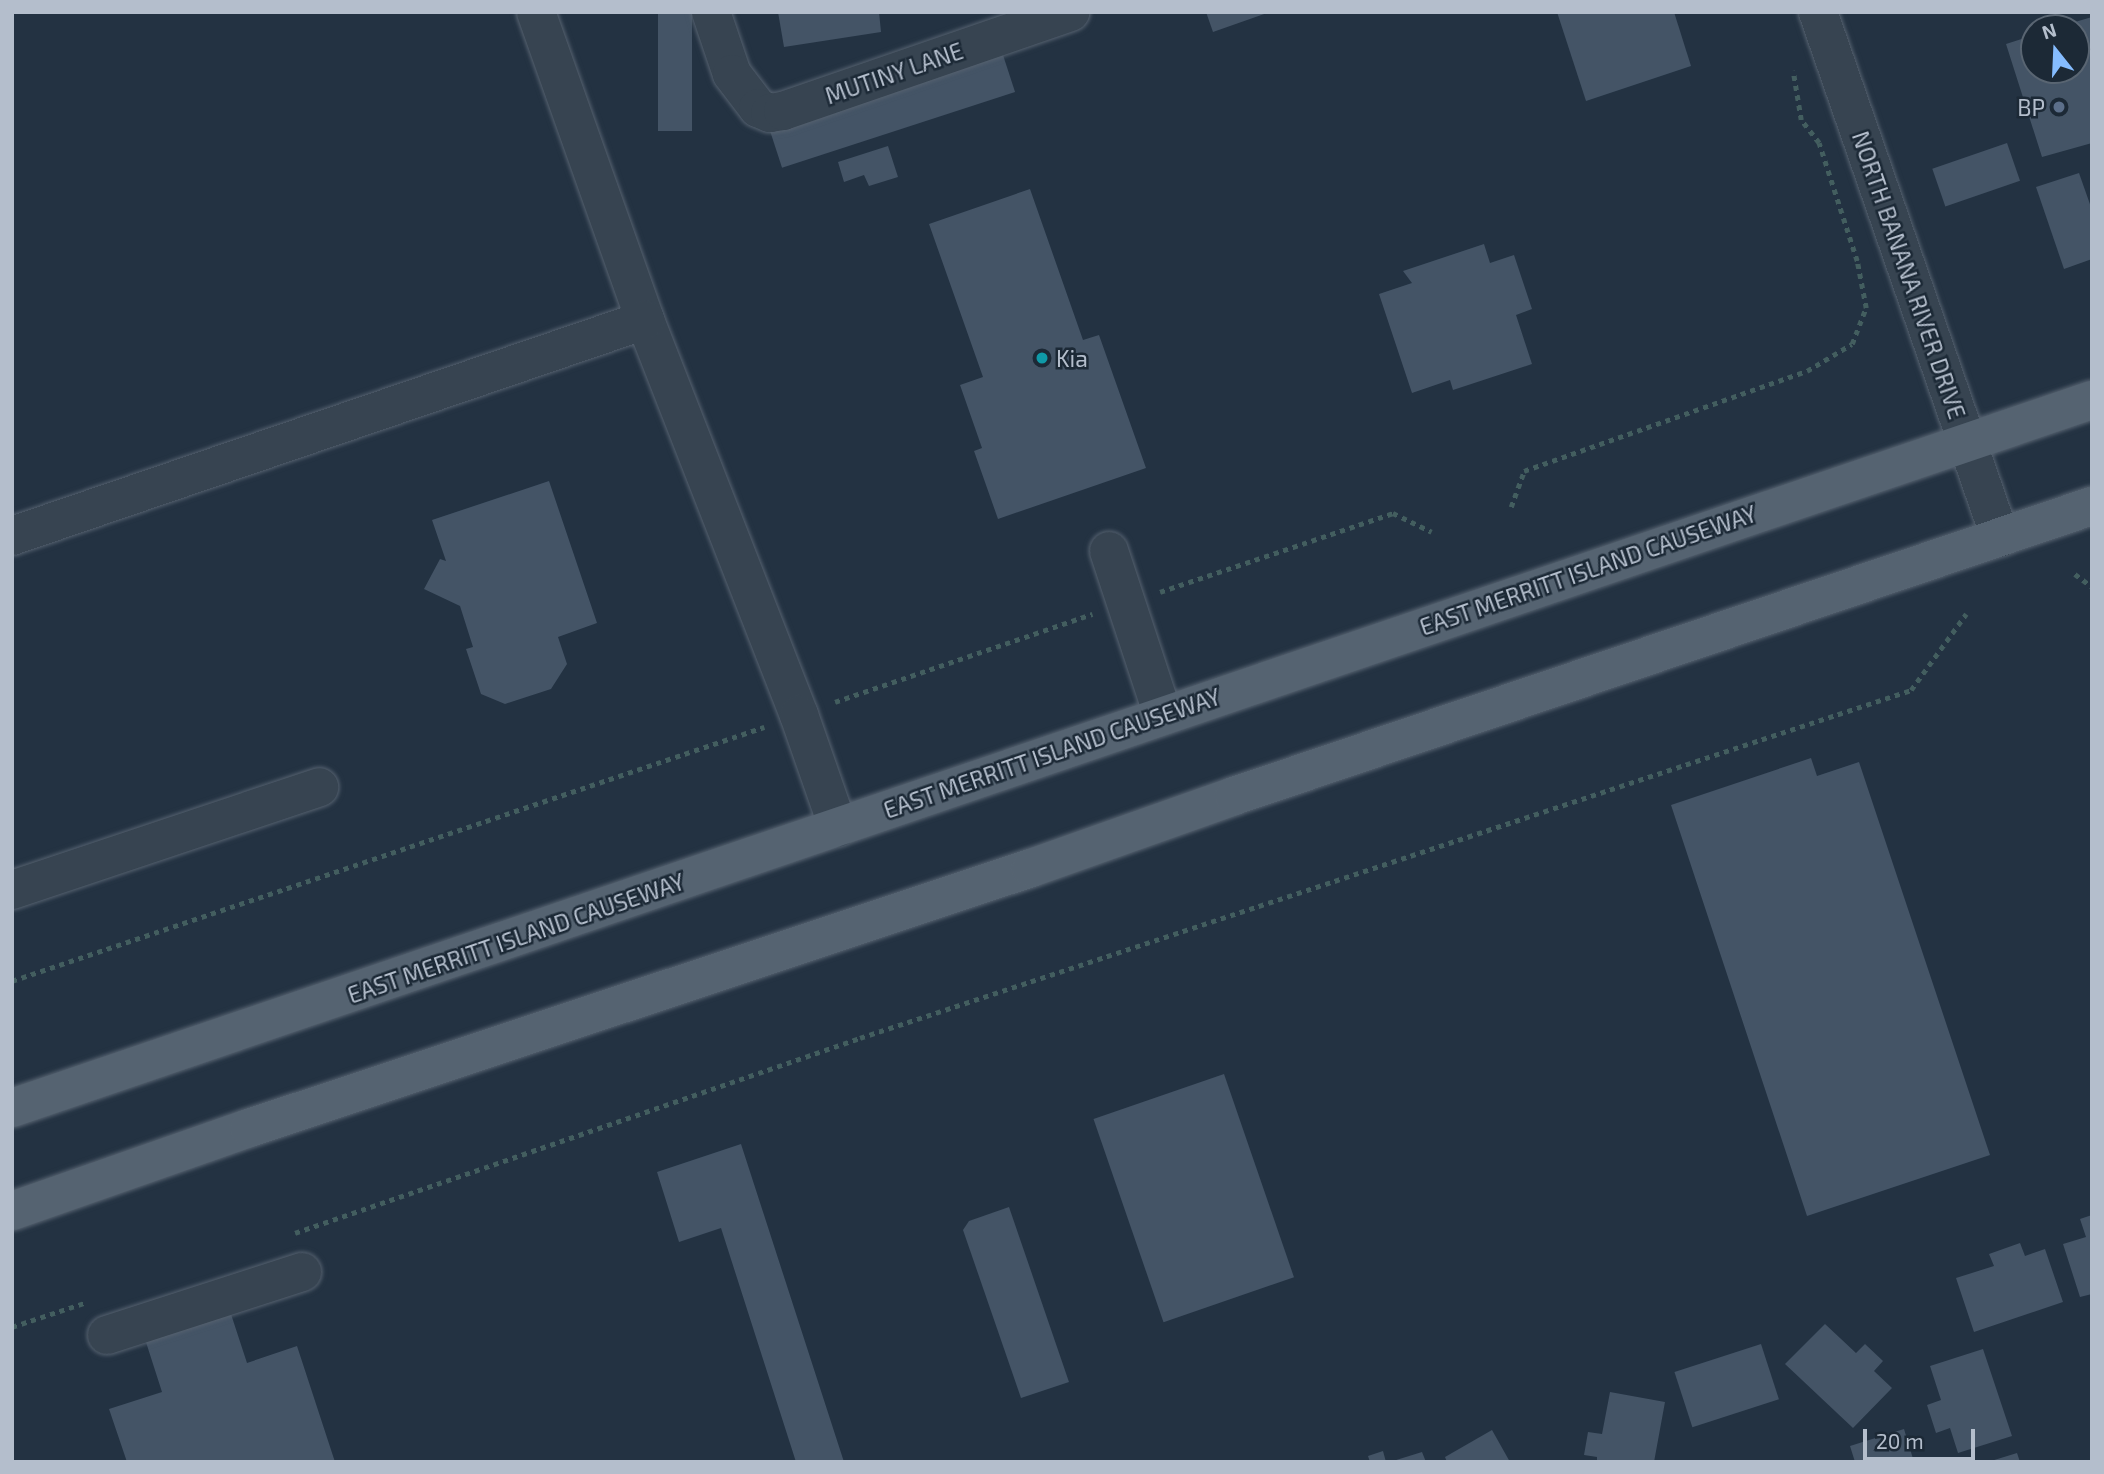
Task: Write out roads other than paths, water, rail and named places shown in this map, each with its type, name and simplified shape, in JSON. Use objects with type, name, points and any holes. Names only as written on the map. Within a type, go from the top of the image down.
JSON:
[{"type":"main road","name":"EAST MERRITT ISLAND CAUSEWAY","points":[[12,1108],[1967,440],[2092,400]]},
{"type":"main road","points":[[12,1211],[249,1128],[1031,868],[1234,796],[2092,506]]},
{"type":"street","points":[[536,12],[645,320],[799,715],[838,827]]},
{"type":"street","name":"MUTINY LANE","points":[[711,12],[732,74],[758,108],[770,113],[1070,12]]},
{"type":"street","name":"NORTH BANANA RIVER DRIVE","points":[[1818,12],[2000,537]]},
{"type":"street","points":[[12,536],[645,320]]},
{"type":"street","points":[[1109,551],[1163,715]]},
{"type":"street","points":[[12,890],[318,787]]},
{"type":"street","points":[[107,1335],[302,1272]]},
{"type":"place","name":"BP","points":[[2059,107]]},
{"type":"place","name":"Kia","points":[[1042,358]]}]
